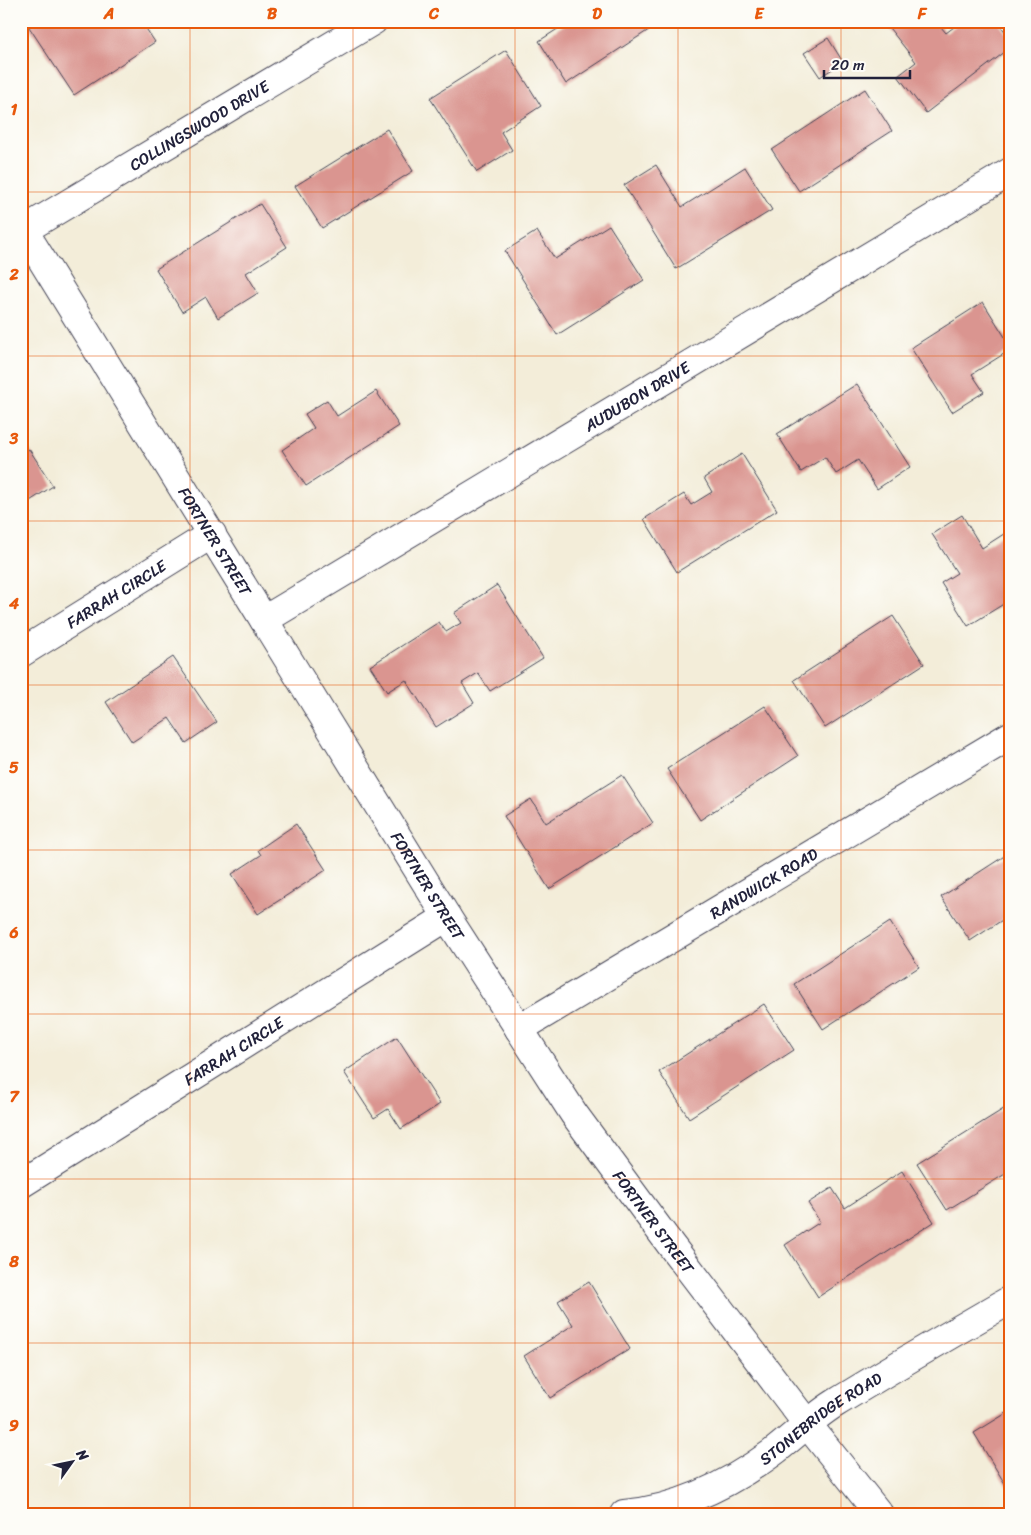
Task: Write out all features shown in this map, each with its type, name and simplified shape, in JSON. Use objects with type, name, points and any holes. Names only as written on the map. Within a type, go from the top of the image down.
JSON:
[{"type":"street","name":"COLLINGSWOOD DRIVE","points":[[22,228],[373,21]]},
{"type":"street","name":"AUDUBON DRIVE","points":[[264,620],[1010,172]]},
{"type":"street","name":"FORTNER STREET","points":[[22,228],[447,917],[574,1114],[624,1183],[808,1425],[879,1514]]},
{"type":"street","name":"FARRAH CIRCLE","points":[[21,653],[212,534]]},
{"type":"street","name":"RANDWICK ROAD","points":[[519,1029],[1010,736]]},
{"type":"street","name":"FARRAH CIRCLE","points":[[21,1184],[447,917]]},
{"type":"street","name":"STONEBRIDGE ROAD","points":[[624,1514],[683,1502],[732,1480],[771,1454],[832,1406],[1010,1300]]},
{"type":"building","points":[[38,21],[141,21],[155,42],[74,95],[29,27]]},
{"type":"building","points":[[570,21],[661,22],[566,84],[539,41]]},
{"type":"building","points":[[890,21],[936,21],[946,33],[962,21],[997,21],[1010,38],[1010,48],[926,113],[898,76],[916,62],[886,24]]},
{"type":"building","points":[[828,38],[843,62],[820,77],[804,53]]},
{"type":"building","points":[[506,50],[541,106],[501,132],[512,150],[477,172],[430,98]]},
{"type":"building","points":[[865,89],[892,131],[799,191],[772,150]]},
{"type":"building","points":[[387,129],[413,171],[322,228],[295,186]]},
{"type":"building","points":[[656,165],[682,207],[745,167],[772,210],[676,269],[624,185]]},
{"type":"building","points":[[260,204],[287,247],[246,273],[258,293],[218,318],[206,297],[182,312],[156,269]]},
{"type":"building","points":[[609,225],[644,280],[557,335],[505,251],[537,231],[555,259]]},
{"type":"building","points":[[983,302],[1010,345],[1010,350],[972,374],[984,392],[952,412],[911,348]]},
{"type":"building","points":[[857,384],[910,467],[877,489],[858,460],[836,474],[825,457],[801,472],[777,434]]},
{"type":"building","points":[[376,391],[399,426],[306,486],[282,450],[314,428],[305,414],[327,400],[337,416]]},
{"type":"building","points":[[29,449],[53,486],[22,506],[21,455]]},
{"type":"building","points":[[742,454],[777,510],[677,572],[644,519],[684,494],[691,505],[712,492],[704,478]]},
{"type":"building","points":[[962,515],[982,548],[1010,530],[1010,600],[968,626],[941,583],[957,573],[932,534]]},
{"type":"building","points":[[497,585],[543,658],[490,691],[478,673],[462,683],[474,703],[436,727],[406,680],[387,692],[370,666],[439,622],[446,632],[461,623],[454,613]]},
{"type":"building","points":[[893,616],[924,664],[825,728],[794,680]]},
{"type":"building","points":[[173,657],[217,722],[186,743],[169,718],[132,742],[106,702]]},
{"type":"building","points":[[765,706],[798,756],[700,820],[667,769]]},
{"type":"building","points":[[622,775],[653,823],[549,889],[504,816],[531,799],[546,823]]},
{"type":"building","points":[[296,824],[326,870],[258,914],[232,874],[261,855],[258,850]]},
{"type":"building","points":[[1006,855],[1010,860],[1010,915],[970,941],[941,897]]},
{"type":"building","points":[[890,922],[919,967],[823,1029],[794,984]]},
{"type":"building","points":[[764,1004],[794,1050],[689,1118],[659,1072]]},
{"type":"building","points":[[397,1037],[440,1104],[401,1129],[388,1109],[374,1118],[344,1072]]},
{"type":"building","points":[[1010,1105],[1010,1171],[947,1210],[917,1163]]},
{"type":"building","points":[[902,1171],[934,1222],[818,1297],[785,1245],[820,1222],[808,1203],[832,1188],[845,1208]]},
{"type":"building","points":[[589,1282],[630,1349],[550,1398],[524,1356],[573,1325],[558,1301]]},
{"type":"building","points":[[1010,1411],[1010,1492],[974,1433]]}]
